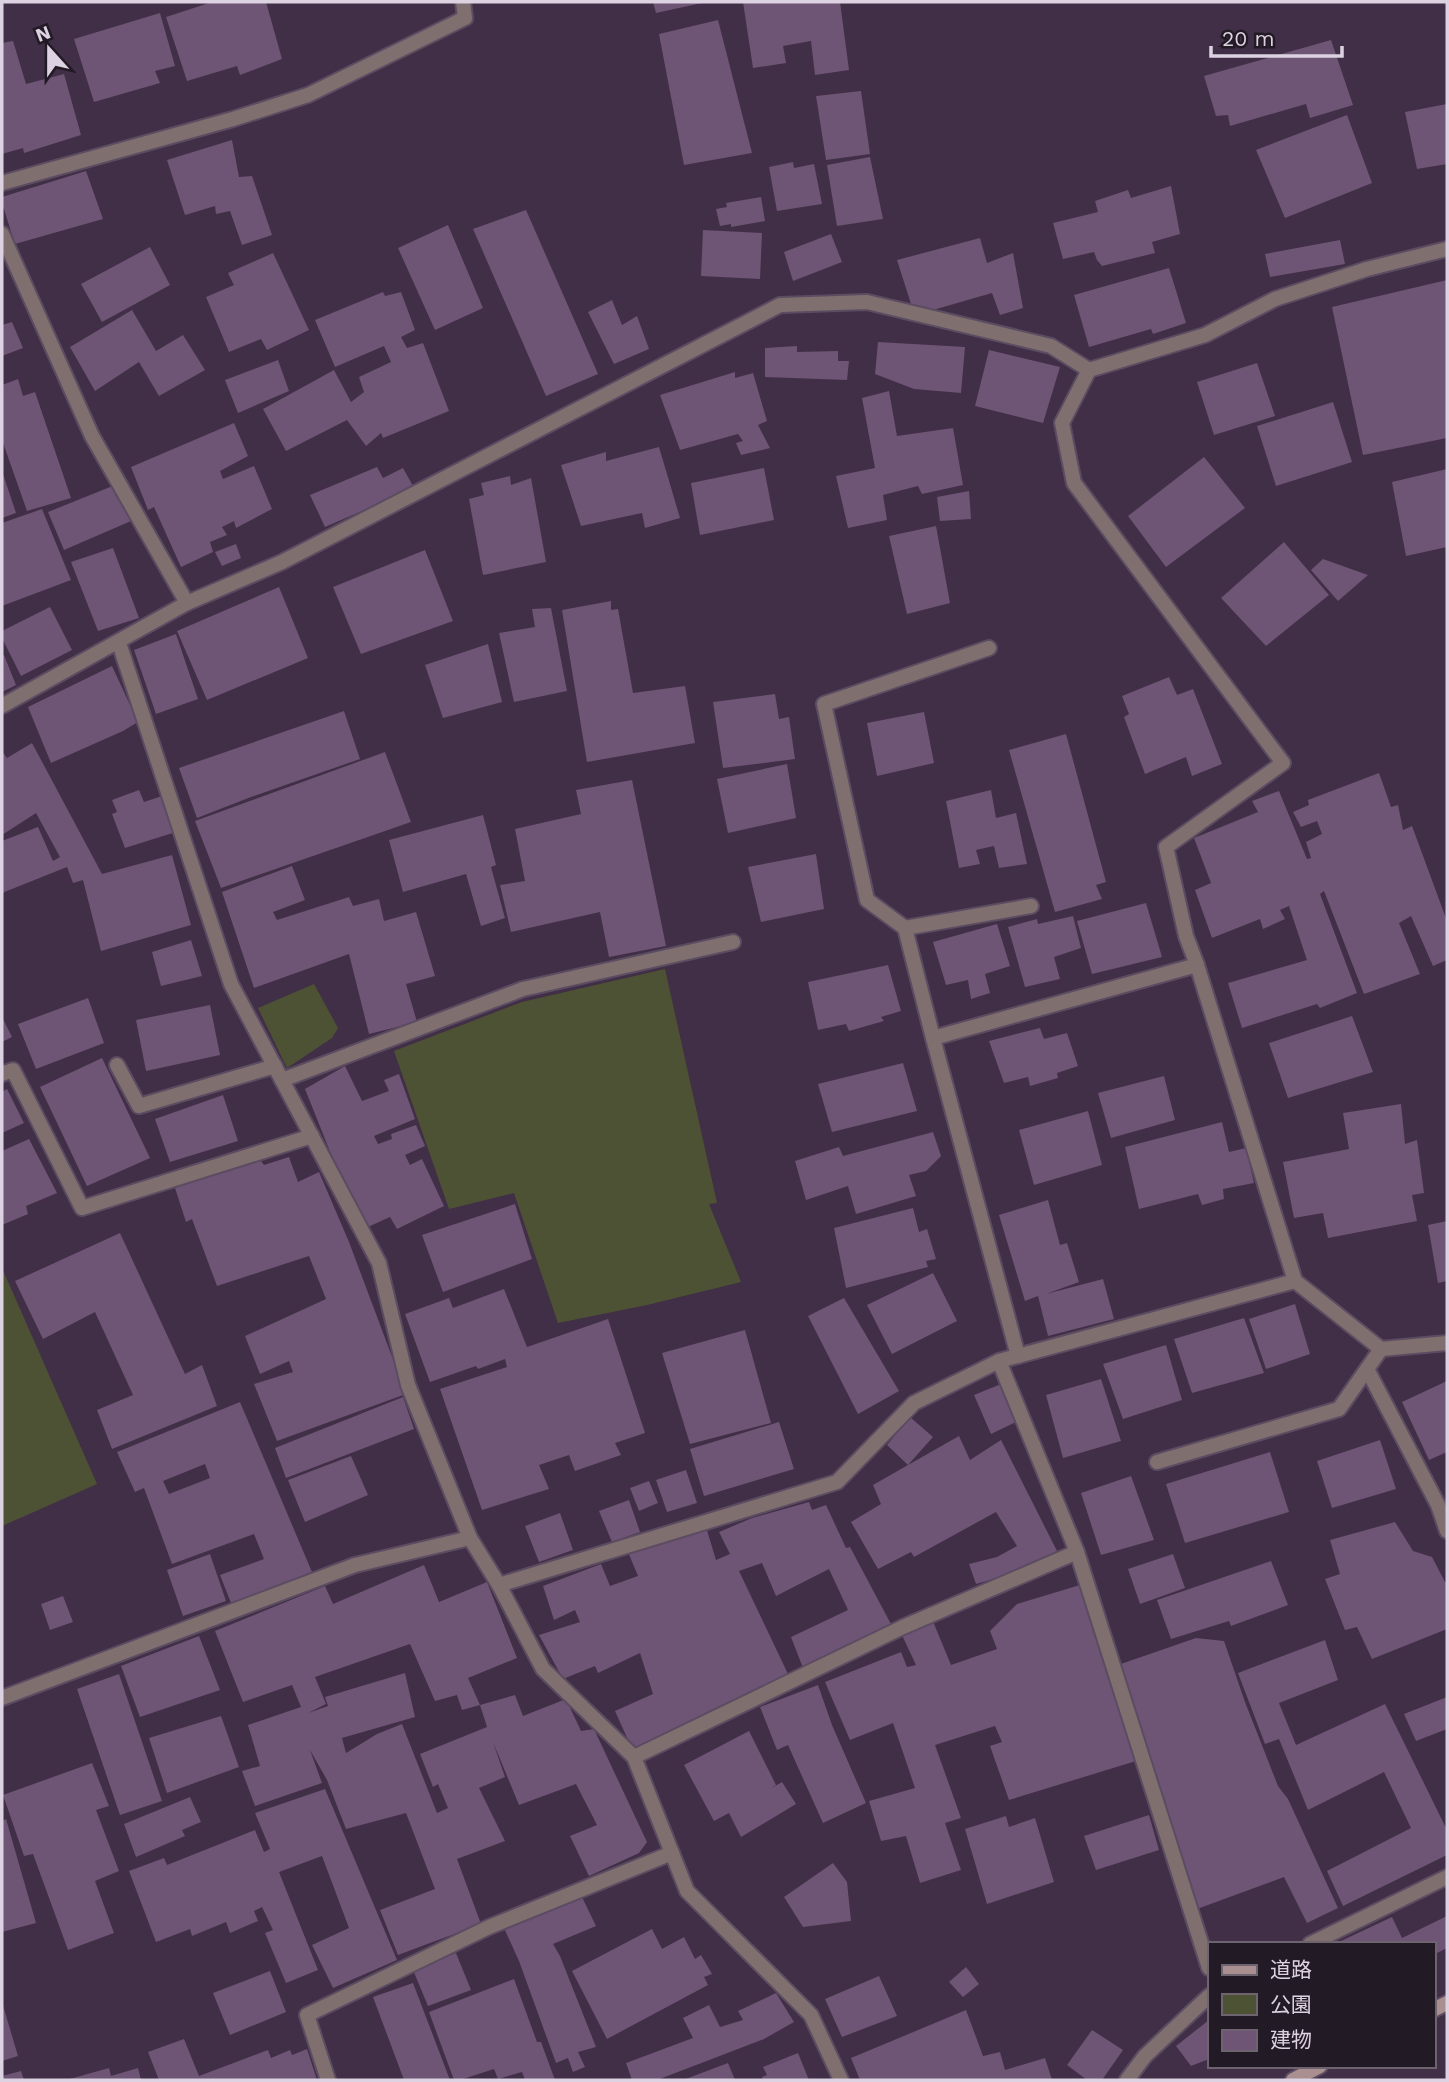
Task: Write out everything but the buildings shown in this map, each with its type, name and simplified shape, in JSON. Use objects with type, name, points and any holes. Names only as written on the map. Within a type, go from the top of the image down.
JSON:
[{"type":"street","points":[[2,183],[309,95],[465,18],[463,2]]},
{"type":"street","points":[[2,234],[92,436],[187,603]]},
{"type":"street","points":[[1447,249],[1367,269],[1275,299],[1205,334],[1089,370],[1062,423],[1074,483],[1283,763],[1166,847],[1186,936],[1295,1281],[1381,1349],[1447,1343]]},
{"type":"street","points":[[2,706],[187,603],[282,562],[780,305],[867,302],[1051,346],[1089,370]]},
{"type":"street","points":[[119,643],[231,984],[379,1263],[408,1385],[470,1538],[499,1585],[543,1669],[634,1757],[687,1891],[811,2015],[841,2080]]},
{"type":"street","points":[[989,648],[824,704],[867,900],[905,928],[1018,1356]]},
{"type":"street","points":[[905,928],[1031,906]]},
{"type":"street","points":[[282,1080],[523,989],[733,942]]},
{"type":"street","points":[[933,1038],[1197,965]]},
{"type":"street","points":[[117,1065],[139,1106],[275,1066]]},
{"type":"street","points":[[2,1074],[13,1070],[82,1208],[312,1136]]},
{"type":"street","points":[[499,1585],[837,1482],[914,1403],[999,1362],[1295,1281]]},
{"type":"street","points":[[1157,1462],[1339,1409],[1381,1349]]},
{"type":"street","points":[[999,1362],[1077,1552],[1208,1965]]},
{"type":"street","points":[[1367,1369],[1438,1505],[1447,1531]]},
{"type":"street","points":[[2,1698],[355,1565],[470,1538]]},
{"type":"street","points":[[634,1757],[903,1627],[1077,1552]]},
{"type":"street","points":[[328,2080],[307,2015],[489,1927],[672,1853]]},
{"type":"street","points":[[1314,1942],[1447,1877]]},
{"type":"street","points":[[1127,2080],[1145,2056],[1208,1997]]},
{"type":"street","points":[[1293,2080],[1316,2068]]},
{"type":"green space","points":[[665,969],[717,1203],[709,1204],[741,1282],[558,1323],[514,1193],[449,1209],[394,1051],[522,1002]]},
{"type":"green space","points":[[314,984],[338,1028],[332,1038],[287,1068],[258,1008]]},
{"type":"green space","points":[[2,1268],[97,1484],[2,1526]]}]
